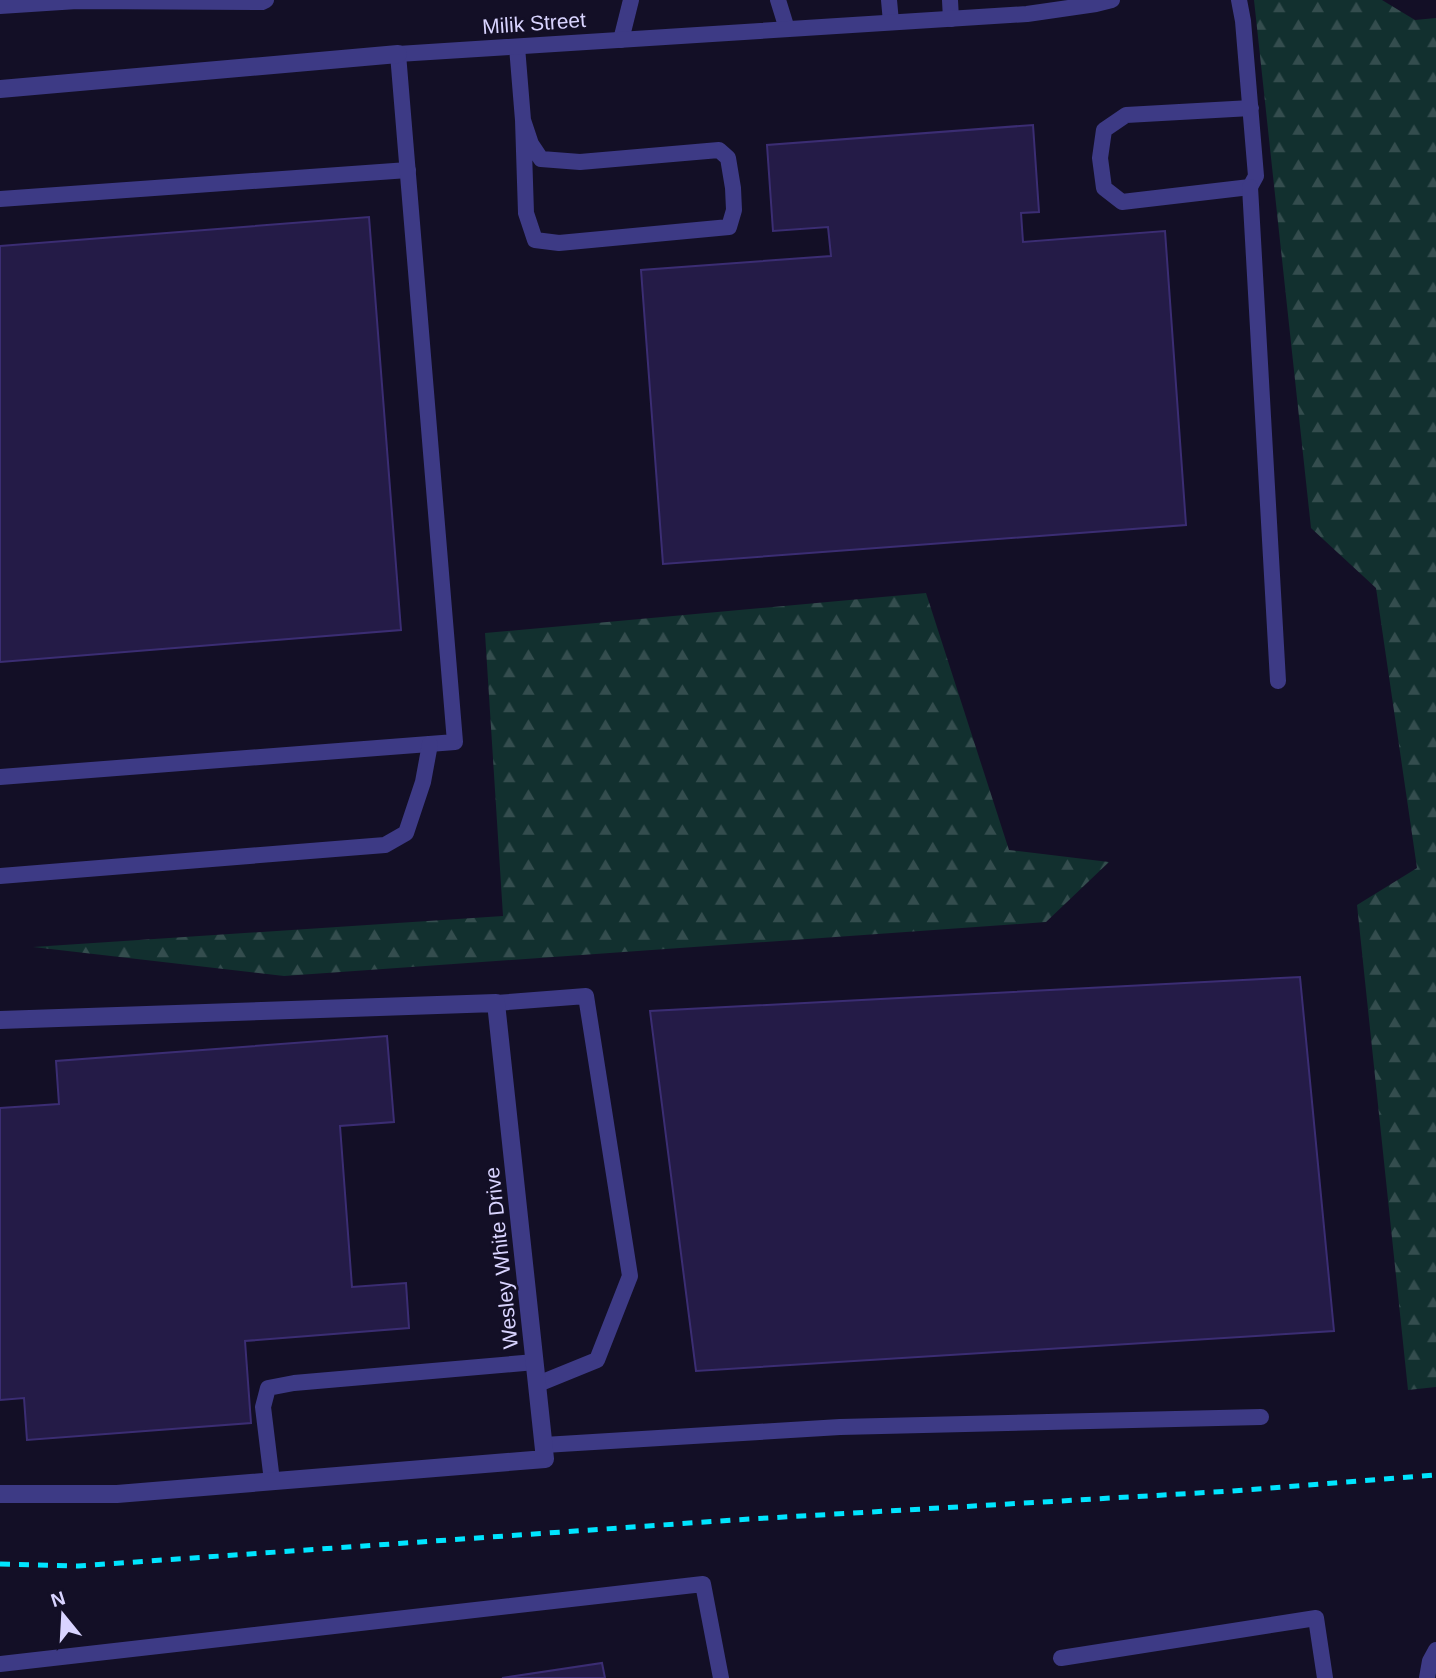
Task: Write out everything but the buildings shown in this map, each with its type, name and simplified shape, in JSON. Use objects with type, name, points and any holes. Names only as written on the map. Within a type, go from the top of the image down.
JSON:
[{"type":"street","name":"Milik Street","points":[[0,89],[398,54]]},
{"type":"street","points":[[0,1020],[496,1003]]},
{"type":"street","name":"Wesley White Drive","points":[[496,1003],[544,1445]]},
{"type":"street","points":[[0,1494],[117,1494],[545,1459],[544,1445]]},
{"type":"lane","points":[[0,6],[79,1],[266,0]]},
{"type":"lane","points":[[621,40],[631,0]]},
{"type":"lane","points":[[778,0],[787,29]]},
{"type":"lane","points":[[889,0],[891,22]]},
{"type":"lane","points":[[950,0],[951,19]]},
{"type":"lane","name":"Milik Street","points":[[398,54],[951,19],[1023,7],[1096,5],[1112,0]]},
{"type":"lane","points":[[1239,0],[1256,176],[1250,187],[1278,681]]},
{"type":"lane","points":[[517,47],[526,213],[535,240],[559,243],[729,227],[734,210],[733,188],[728,158],[719,150],[580,162],[541,159],[531,144],[523,120]]},
{"type":"lane","points":[[0,777],[455,742],[398,54]]},
{"type":"lane","points":[[1250,187],[1122,202],[1104,188],[1100,158],[1104,130],[1126,115],[1251,108]]},
{"type":"lane","points":[[0,199],[408,170]]},
{"type":"lane","points":[[0,876],[384,845],[405,833],[423,782],[430,744]]},
{"type":"lane","points":[[496,1003],[586,996],[630,1276],[597,1360],[538,1384]]},
{"type":"lane","points":[[272,1480],[263,1406],[268,1388],[294,1383],[535,1362]]},
{"type":"lane","points":[[544,1445],[840,1427],[1261,1416]]},
{"type":"lane","points":[[0,1664],[703,1584],[721,1678]]},
{"type":"lane","points":[[1061,1658],[1316,1618],[1325,1678]]},
{"type":"lane","points":[[1427,1678],[1430,1661],[1436,1650]]},
{"type":"green space","points":[[1254,0],[1382,0],[1415,20],[1436,18],[1436,1387],[1408,1390],[1357,905],[1417,868],[1376,588],[1311,528]]},
{"type":"green space","points":[[926,593],[1009,850],[1109,862],[1046,922],[284,976],[33,947],[503,916],[485,633]]},
{"type":"railway","points":[[0,1564],[78,1566],[733,1520],[1232,1491],[1436,1475]]}]
